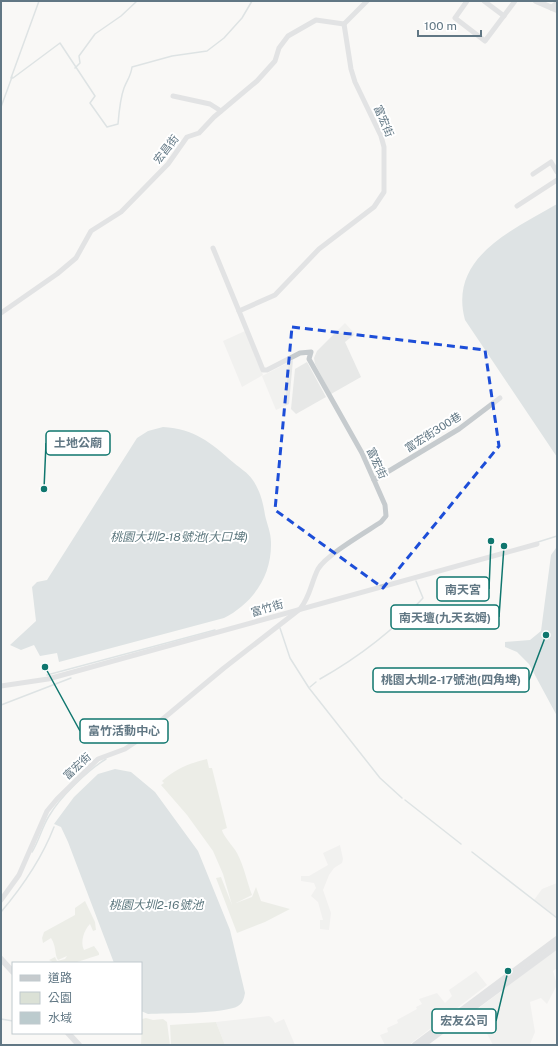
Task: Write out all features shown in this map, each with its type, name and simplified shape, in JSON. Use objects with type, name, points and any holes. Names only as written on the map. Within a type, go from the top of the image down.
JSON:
[{"type":"street","points":[[344,24],[367,1]]},
{"type":"street","points":[[467,1],[455,18],[485,41],[515,1]]},
{"type":"street","points":[[484,1],[504,16]]},
{"type":"street","points":[[536,1],[554,9],[557,3]]},
{"type":"street","name":"宏昌街","points":[[1,313],[57,274],[76,258],[91,231],[121,212],[168,164],[188,137],[199,133],[221,111],[257,81],[275,61],[279,48],[288,36],[316,20],[344,24]]},
{"type":"street","name":"富宏街","points":[[1,900],[19,875],[47,811],[98,759],[125,749],[224,668],[300,609],[307,601],[319,569],[327,560],[381,522],[386,516],[385,505],[362,453],[310,359],[311,352],[300,353],[267,370],[263,370],[239,311],[275,295],[319,249],[374,206],[384,192],[384,147],[381,136],[355,82],[351,69],[344,24]]},
{"type":"street","points":[[173,96],[210,104],[221,111]]},
{"type":"street","points":[[533,174],[551,162],[557,172]]},
{"type":"street","points":[[517,206],[557,180]]},
{"type":"street","points":[[212,248],[239,311]]},
{"type":"street","name":"富宏街300巷","points":[[374,480],[459,429],[500,398]]},
{"type":"street","name":"富竹街","points":[[1,686],[48,679],[537,544]]},
{"type":"street","points":[[415,1045],[557,939]]},
{"type":"street","points":[[423,1045],[557,946]]},
{"type":"street","points":[[1,959],[12,971]]},
{"type":"street","points":[[69,1034],[79,1045]]},
{"type":"highlighted area","points":[[292,327],[485,350],[499,446],[383,588],[275,510]]},
{"type":"shaded area","points":[[345,323],[355,334],[345,342],[361,377],[331,394],[315,364],[314,358],[317,351]]},
{"type":"shaded area","points":[[245,331],[263,375],[242,387],[223,341]]},
{"type":"shaded area","points":[[293,360],[289,404],[276,410],[262,376]]},
{"type":"shaded area","points":[[307,362],[326,397],[296,414],[291,409],[295,369]]},
{"type":"shaded area","points":[[340,845],[343,859],[342,863],[334,868],[329,875],[323,890],[331,913],[329,930],[320,929],[320,920],[323,920],[318,902],[311,896],[316,888],[314,883],[301,881],[301,876],[309,876],[328,865],[323,853]]},
{"type":"shaded area","points":[[557,883],[557,919],[534,900],[542,889]]},
{"type":"shaded area","points":[[557,949],[557,968],[553,971],[557,985],[547,1004],[541,998],[530,1002],[535,1032],[530,1044],[493,1045],[475,1011]]},
{"type":"shaded area","points":[[476,971],[487,985],[409,1045],[385,1045],[380,1035],[388,1032],[387,1028],[398,1023],[397,1020],[417,1009],[416,1007],[422,1004],[419,999],[437,993],[445,1003],[452,996],[449,990]]},
{"type":"shaded area","points":[[269,1016],[275,1023],[284,1019],[295,1045],[225,1045],[216,1022]]},
{"type":"green space","points":[[207,759],[209,768],[212,768],[227,828],[222,830],[236,851],[244,869],[252,895],[236,903],[252,897],[256,887],[261,901],[290,909],[265,922],[237,933],[216,878],[221,877],[232,905],[223,874],[213,851],[187,815],[161,785],[164,783],[162,781],[177,770],[195,762]]},
{"type":"green space","points":[[85,901],[95,922],[96,930],[93,931],[90,924],[83,936],[83,947],[84,950],[94,946],[99,955],[78,962],[53,962],[49,960],[55,957],[57,961],[65,959],[67,956],[58,960],[51,938],[43,943],[42,938],[44,932],[75,915],[75,908]]},
{"type":"green space","points":[[142,1019],[163,1019],[167,1022],[170,1045],[141,1045]]},
{"type":"green space","points":[[216,1022],[225,1045],[171,1045],[170,1025]]},
{"type":"water","points":[[557,204],[557,457],[465,320],[462,298],[466,279],[475,262],[488,248],[522,224]]},
{"type":"water","name":"桃園大圳2-18號池(大口埤)","points":[[163,427],[174,428],[202,438],[246,473],[255,483],[262,501],[271,542],[268,566],[259,587],[244,605],[224,618],[59,662],[57,653],[40,656],[34,645],[21,650],[10,645],[36,621],[32,587],[37,582],[47,580],[137,438],[148,431]]},
{"type":"water","points":[[556,548],[557,716],[529,664],[517,652],[505,647],[505,642],[530,640],[541,631],[551,555]]},
{"type":"water","name":"桃園大圳2-16號池","points":[[115,769],[131,772],[155,792],[198,851],[230,930],[245,993],[244,999],[240,1005],[231,1009],[209,1012],[148,1014],[142,1011],[142,962],[114,962],[68,842],[61,827],[54,824],[74,797],[98,774]]},
{"type":"waterway","points":[[39,1],[11,78],[60,43],[95,96],[90,103],[107,127],[118,124],[119,110],[124,88],[131,73],[132,67],[172,56],[207,51],[224,38],[242,18],[252,1]]},
{"type":"waterway","points":[[75,68],[80,63],[79,56],[95,34],[121,16],[137,1]]},
{"type":"waterway","points":[[1,107],[12,77]]},
{"type":"waterway","points":[[538,542],[557,536]]},
{"type":"waterway","points":[[320,679],[375,643],[412,610],[423,598],[416,581]]},
{"type":"waterway","points":[[280,628],[290,658],[309,688],[380,778],[402,798]]},
{"type":"waterway","points":[[47,675],[215,630]]},
{"type":"waterway","points":[[1,705],[71,678]]},
{"type":"waterway","points":[[310,687],[316,682]]},
{"type":"waterway","points":[[32,852],[47,820],[60,801],[83,777],[106,759]]},
{"type":"waterway","points":[[405,800],[461,844]]},
{"type":"waterway","points":[[1,912],[31,871],[44,850],[54,827]]},
{"type":"waterway","points":[[472,852],[557,918]]},
{"type":"waterway","points":[[1,1019],[12,1021]]},
{"type":"place","name":"土地公廟","points":[[44,489]]},
{"type":"place","name":"南天宮","points":[[491,541]]},
{"type":"place","name":"南天壇(九天玄姆)","points":[[504,546]]},
{"type":"place","name":"桃園大圳2-17號池(四角埤)","points":[[546,635]]},
{"type":"place","name":"富竹活動中心","points":[[45,667]]},
{"type":"place","name":"宏友公司","points":[[508,971]]}]
